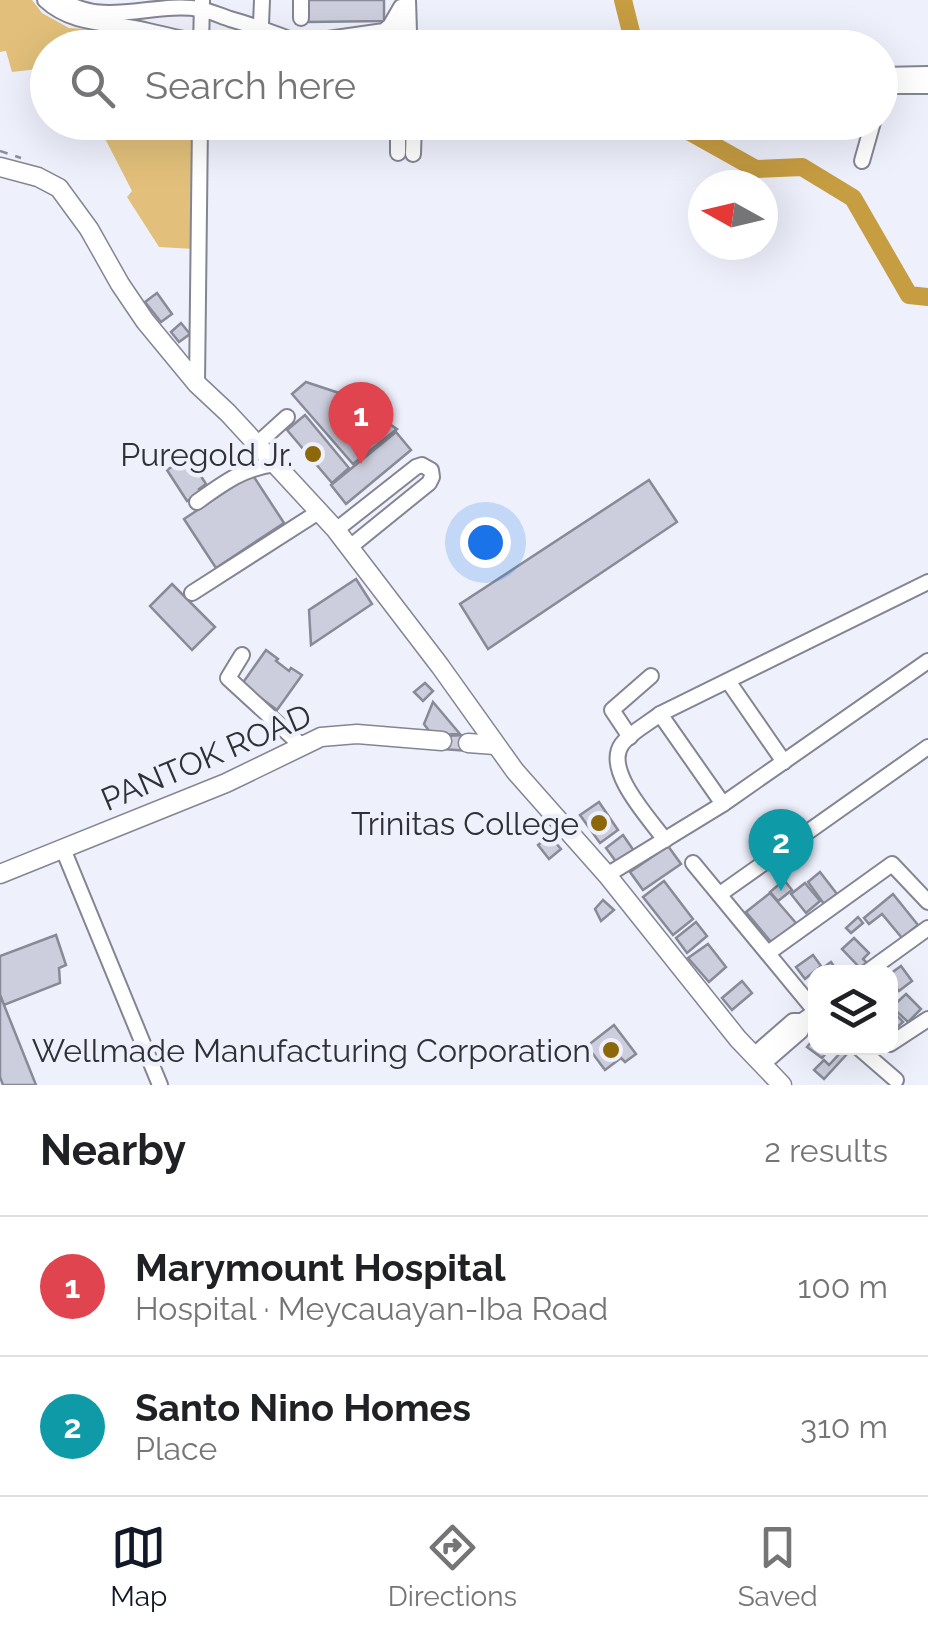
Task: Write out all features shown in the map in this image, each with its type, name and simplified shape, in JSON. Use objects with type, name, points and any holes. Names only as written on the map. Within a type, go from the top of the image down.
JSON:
[{"type":"main road","points":[[0,167],[38,176],[60,188],[129,299],[197,384],[336,530],[556,821],[607,875],[707,1001],[782,1085]]},
{"type":"main road","name":"PANTOK ROAD","points":[[0,874],[226,783],[329,735],[442,741]]},
{"type":"main road","points":[[468,743],[495,745]]},
{"type":"street","points":[[45,0],[67,16],[141,30]]},
{"type":"street","points":[[62,0],[78,8],[106,13],[202,5],[268,30]]},
{"type":"street","points":[[261,30],[262,0]]},
{"type":"street","points":[[301,0],[301,18]]},
{"type":"street","points":[[385,30],[405,4]]},
{"type":"street","points":[[402,30],[405,4]]},
{"type":"street","points":[[405,4],[409,30]]},
{"type":"street","points":[[201,30],[202,5]]},
{"type":"street","points":[[898,75],[928,74]]},
{"type":"street","points":[[898,86],[928,86]]},
{"type":"street","points":[[197,384],[200,140]]},
{"type":"street","points":[[402,140],[405,153],[409,140]]},
{"type":"street","points":[[862,161],[868,140]]},
{"type":"street","points":[[256,445],[287,416]]},
{"type":"street","points":[[197,502],[235,475],[275,464]]},
{"type":"street","points":[[336,530],[416,466],[422,464],[431,470],[429,483],[350,547]]},
{"type":"street","points":[[192,593],[320,511]]},
{"type":"street","points":[[665,840],[620,777],[616,759],[622,744],[660,714],[928,582]]},
{"type":"street","points":[[242,654],[228,678],[302,746]]},
{"type":"street","points":[[607,875],[723,804],[928,661]]},
{"type":"street","points":[[630,737],[612,710],[651,676]]},
{"type":"street","points":[[728,681],[784,762]]},
{"type":"street","points":[[660,714],[723,804]]},
{"type":"street","points":[[720,894],[928,747]]},
{"type":"street","points":[[63,849],[160,1085]]},
{"type":"street","points":[[693,863],[808,1002]]},
{"type":"street","points":[[768,952],[892,864],[928,902]]},
{"type":"street","points":[[877,965],[928,928]]},
{"type":"street","points":[[758,1060],[779,1041],[801,1031],[802,1022],[808,1017]]},
{"type":"street","points":[[898,1039],[928,1018]]},
{"type":"street","points":[[868,1055],[896,1080]]},
{"type":"shaded area","points":[[0,0],[32,0],[42,13],[69,28],[93,30],[30,30],[30,70],[12,72],[6,51],[0,52]]},
{"type":"shaded area","points":[[106,140],[195,140],[194,249],[159,247],[127,197],[132,191]]},
{"type":"building","points":[[308,0],[384,0],[384,21],[308,22]]},
{"type":"building","points":[[157,293],[172,314],[161,322],[145,302]]},
{"type":"building","points":[[181,323],[190,334],[179,342],[171,332]]},
{"type":"building","points":[[306,382],[348,396],[397,429],[353,464],[292,394]]},
{"type":"building","points":[[305,415],[349,468],[332,483],[287,430]]},
{"type":"building","points":[[396,432],[411,450],[346,504],[331,485]]},
{"type":"building","points":[[188,456],[206,484],[187,501],[167,470]]},
{"type":"building","points":[[252,474],[284,523],[216,568],[184,519]]},
{"type":"building","points":[[649,480],[677,522],[488,649],[460,604]]},
{"type":"building","points":[[356,579],[372,604],[311,645],[309,610]]},
{"type":"building","points":[[172,584],[215,627],[192,650],[150,606]]},
{"type":"building","points":[[266,650],[289,671],[291,668],[302,675],[277,710],[242,684]]},
{"type":"building","points":[[425,683],[433,691],[423,701],[414,692]]},
{"type":"building","points":[[433,702],[460,734],[432,735],[424,724]]},
{"type":"building","points":[[468,735],[468,751],[443,749],[442,736]]},
{"type":"building","name":"Trinitas College","points":[[599,802],[618,830],[600,843],[580,815]]},
{"type":"building","points":[[623,835],[634,851],[617,863],[606,848]]},
{"type":"building","points":[[550,836],[561,849],[549,859],[538,845]]},
{"type":"building","points":[[668,846],[681,864],[643,890],[630,872]]},
{"type":"building","points":[[820,872],[837,894],[824,904],[808,882]]},
{"type":"building","points":[[784,880],[792,890],[778,901],[770,892]]},
{"type":"building","points":[[664,881],[693,919],[673,935],[643,897]]},
{"type":"building","points":[[805,883],[820,901],[806,913],[791,894]]},
{"type":"building","points":[[770,893],[796,923],[772,943],[746,912]]},
{"type":"building","points":[[893,894],[918,925],[902,938],[882,914],[869,924],[864,918]]},
{"type":"building","points":[[603,900],[614,910],[601,921],[595,909]]},
{"type":"building","points":[[858,917],[863,923],[851,933],[846,928]]},
{"type":"building","points":[[696,922],[707,936],[687,953],[676,938]]},
{"type":"building","points":[[56,935],[66,965],[59,968],[60,983],[4,1005],[0,995],[0,956]]},
{"type":"building","points":[[854,938],[869,953],[863,959],[868,964],[857,965],[842,949]]},
{"type":"building","points":[[708,944],[726,967],[709,982],[688,958]]},
{"type":"building","points":[[813,955],[820,965],[808,965],[805,979],[796,967]]},
{"type":"building","points":[[901,966],[912,981],[899,991],[898,990]]},
{"type":"building","points":[[742,981],[752,993],[732,1010],[722,998]]},
{"type":"building","points":[[906,994],[921,1009],[908,1022],[898,1013],[898,1001]]},
{"type":"building","points":[[0,995],[36,1085],[3,1085]]},
{"type":"building","name":"Wellmade Manufacturing Corporation","points":[[614,1025],[636,1054],[625,1062],[621,1058],[605,1070],[587,1046]]},
{"type":"building","points":[[838,1055],[846,1055],[824,1079],[814,1070],[824,1060],[829,1065]]},
{"type":"waterway","points":[[623,0],[630,30]]},
{"type":"waterway","points":[[704,140],[756,169],[802,167],[853,198],[909,295],[928,297]]},
{"type":"place","name":"Puregold Jr.","points":[[313,454]]},
{"type":"place","name":"Marymount Hospital","points":[[361,464]]},
{"type":"place","name":"Trinitas College","points":[[599,823]]},
{"type":"place","name":"Santo Nino Homes","points":[[781,891]]},
{"type":"place","name":"Wellmade Manufacturing Corporation","points":[[611,1050]]}]
